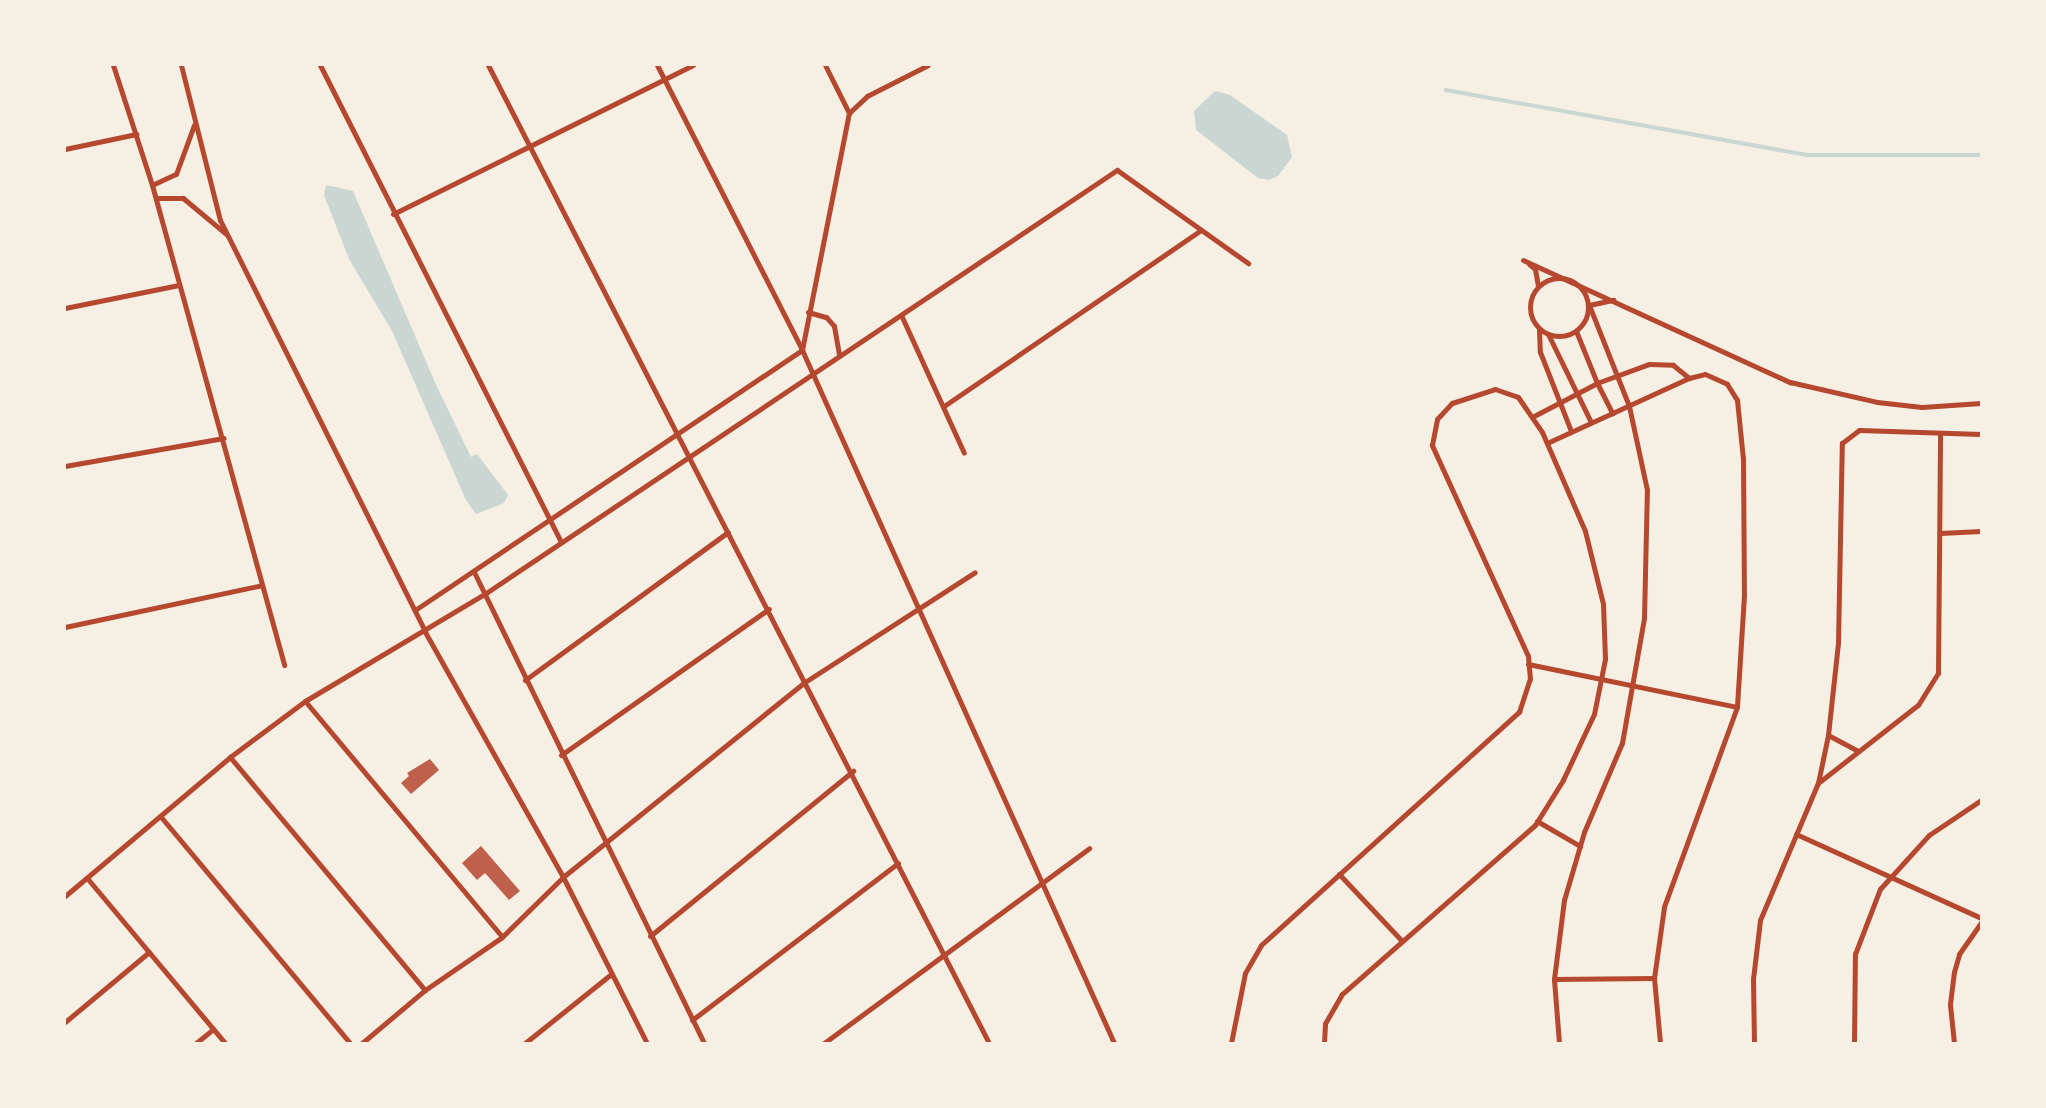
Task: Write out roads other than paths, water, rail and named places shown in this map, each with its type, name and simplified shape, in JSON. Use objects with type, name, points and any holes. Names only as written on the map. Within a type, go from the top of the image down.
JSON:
[{"type":"street","points":[[113,65],[156,198],[224,438],[284,666]]},
{"type":"street","points":[[181,65],[215,208],[425,632],[564,877],[647,1043]]},
{"type":"street","points":[[320,65],[547,522],[559,540]]},
{"type":"street","points":[[488,65],[677,436],[853,771],[989,1043]]},
{"type":"street","points":[[657,65],[802,350],[922,609],[1114,1043]]},
{"type":"street","points":[[393,215],[693,65]]},
{"type":"street","points":[[825,65],[849,113]]},
{"type":"street","points":[[415,610],[802,350],[849,113],[867,96],[928,65]]},
{"type":"street","points":[[152,185],[176,174],[194,125]]},
{"type":"street","points":[[65,149],[136,134]]},
{"type":"street","points":[[65,895],[230,757],[305,701],[425,632],[486,593],[559,540],[812,372],[902,317],[1117,170],[1248,263]]},
{"type":"street","points":[[156,198],[183,198],[229,237]]},
{"type":"street","points":[[944,406],[1201,230]]},
{"type":"street","points":[[1571,431],[1540,352],[1539,329],[1530,313],[1538,286],[1535,269],[1524,260],[1790,382],[1877,402],[1922,407],[1981,403]]},
{"type":"street","points":[[1538,286],[1555,277],[1573,281],[1589,305],[1602,345],[1629,406],[1647,490],[1644,618],[1636,683],[1622,743],[1580,846],[1564,900],[1554,979],[1559,1043]]},
{"type":"street","points":[[65,308],[179,285]]},
{"type":"street","points":[[1589,305],[1613,300]]},
{"type":"street","points":[[1589,305],[1576,331],[1612,413]]},
{"type":"street","points":[[808,312],[826,317],[834,326],[839,355]]},
{"type":"street","points":[[902,317],[964,453]]},
{"type":"street","points":[[1539,329],[1548,334],[1591,422]]},
{"type":"street","points":[[1548,334],[1576,331]]},
{"type":"street","points":[[1532,417],[1615,374],[1661,365],[1673,366],[1689,378]]},
{"type":"street","points":[[1547,443],[1689,378],[1705,374],[1727,384],[1737,400],[1743,459],[1744,568],[1737,708],[1664,907],[1654,978],[1660,1043]]},
{"type":"street","points":[[1231,1043],[1245,973],[1261,945],[1519,712],[1530,680],[1528,664],[1432,445],[1437,419],[1452,402],[1496,389],[1518,397],[1532,417],[1547,443],[1585,531],[1603,604],[1602,676],[1594,714],[1563,780],[1537,821],[1401,940],[1332,1008],[1324,1043]]},
{"type":"street","points":[[1754,1043],[1753,979],[1760,920],[1818,783],[1828,735],[1838,643],[1842,443],[1858,430],[1940,435],[1981,433]]},
{"type":"street","points":[[1818,783],[1856,750],[1918,705],[1934,683],[1938,663],[1940,435]]},
{"type":"street","points":[[65,466],[224,438]]},
{"type":"street","points":[[1940,533],[1981,531]]},
{"type":"street","points":[[525,680],[727,532]]},
{"type":"street","points":[[474,572],[604,844],[704,1043]]},
{"type":"street","points":[[362,1043],[425,990],[502,937],[564,877],[805,682],[922,609],[975,572]]},
{"type":"street","points":[[65,627],[262,585]]},
{"type":"street","points":[[561,755],[769,609]]},
{"type":"street","points":[[1528,664],[1636,683],[1737,708]]},
{"type":"street","points":[[305,701],[502,937]]},
{"type":"street","points":[[1828,735],[1856,750]]},
{"type":"street","points":[[230,757],[425,990]]},
{"type":"street","points":[[650,936],[853,771]]},
{"type":"street","points":[[1854,1043],[1855,954],[1865,919],[1888,876],[1929,835],[1981,800]]},
{"type":"street","points":[[161,817],[349,1043]]},
{"type":"street","points":[[1537,821],[1580,846]]},
{"type":"street","points":[[1796,834],[1981,920],[1959,954],[1954,972],[1950,1004],[1954,1043]]},
{"type":"street","points":[[824,1043],[1089,848]]},
{"type":"street","points":[[692,1020],[898,863]]},
{"type":"street","points":[[1339,874],[1401,940]]},
{"type":"street","points":[[87,878],[225,1043]]},
{"type":"street","points":[[65,1022],[149,952]]},
{"type":"street","points":[[525,1043],[611,974]]},
{"type":"street","points":[[1554,979],[1654,978]]},
{"type":"street","points":[[196,1043],[213,1029]]},
{"type":"waterway","points":[[1446,90],[1808,155],[1981,155]]}]
